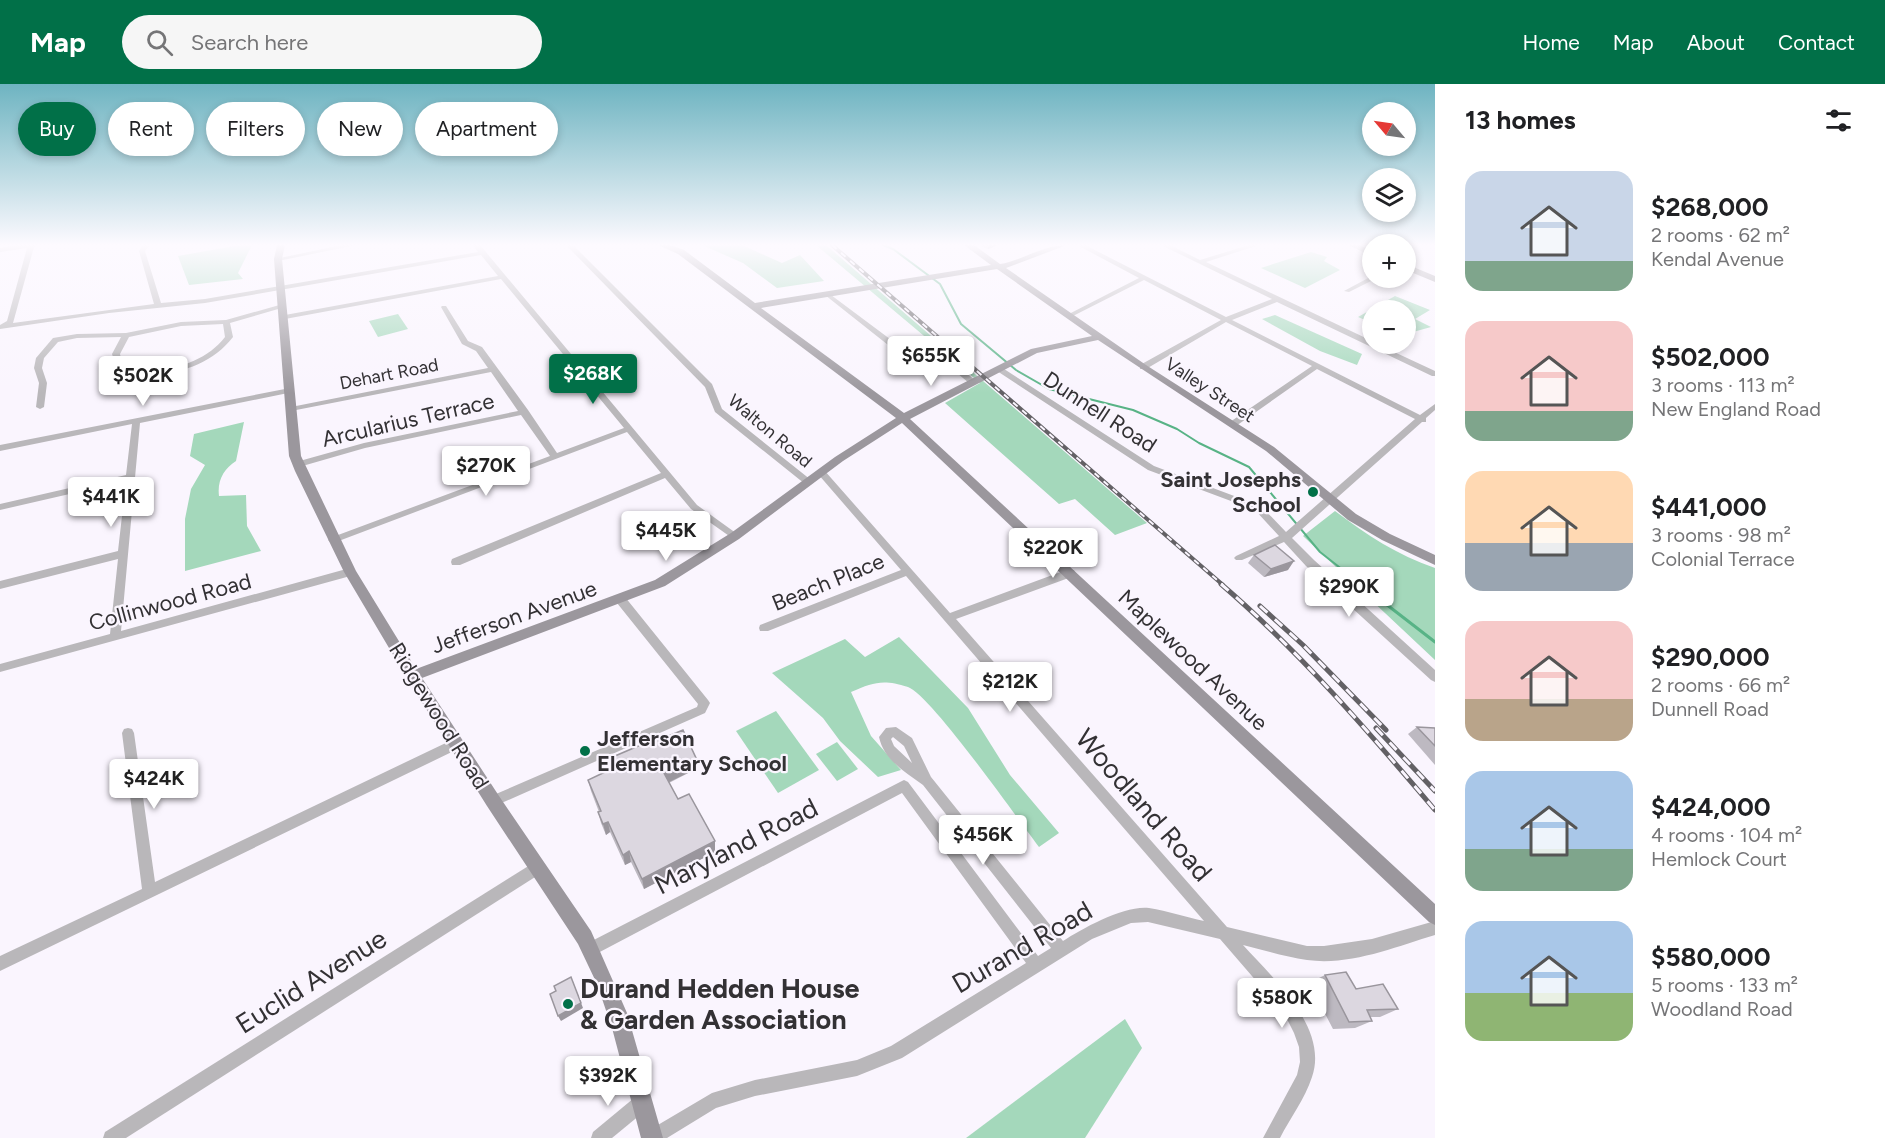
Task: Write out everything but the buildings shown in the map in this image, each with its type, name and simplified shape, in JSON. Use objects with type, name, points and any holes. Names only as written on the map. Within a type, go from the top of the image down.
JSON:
[{"type":"street","points":[[2,329],[10,322],[18,294]]},
{"type":"street","points":[[155,294],[158,305]]},
{"type":"street","points":[[2,329],[158,305],[205,301],[232,294]]},
{"type":"street","name":"Ridgewood Road","points":[[282,294],[291,409],[298,464],[350,572],[412,676],[493,801],[577,923],[591,949],[627,1043],[640,1104],[652,1138]]},
{"type":"street","points":[[40,407],[43,382],[38,368],[40,358],[51,343],[69,336],[126,335],[181,324],[226,322],[392,294]]},
{"type":"street","points":[[516,294],[694,507],[735,536]]},
{"type":"street","name":"Walton Road","points":[[618,294],[709,386],[718,410],[808,482]]},
{"type":"street","name":"Maplewood Avenue","points":[[738,294],[903,418],[1435,916]]},
{"type":"street","points":[[754,306],[826,294]]},
{"type":"street","points":[[827,294],[905,354],[929,346],[972,381]]},
{"type":"street","name":"Valley Street","points":[[1039,294],[1143,368],[1270,449],[1330,500],[1367,526],[1435,560]]},
{"type":"street","points":[[1069,316],[1112,294]]},
{"type":"street","points":[[1175,294],[1423,420]]},
{"type":"street","points":[[1268,294],[1435,374]]},
{"type":"street","points":[[1143,368],[1225,320],[1278,299]]},
{"type":"street","points":[[444,307],[465,342],[479,349],[555,457]]},
{"type":"street","points":[[126,335],[116,354],[120,364],[138,371],[166,370],[196,362],[219,349],[229,337],[226,322]]},
{"type":"street","name":"Jefferson Avenue","points":[[412,676],[621,600],[668,579],[735,536],[821,472],[903,418],[972,381],[1039,350],[1098,337]]},
{"type":"street","name":"Dunnell Road","points":[[1005,365],[1151,468],[1258,508],[1290,534],[1310,563],[1435,677]]},
{"type":"street","points":[[1233,424],[1317,366]]},
{"type":"street","name":"Dehart Road","points":[[291,409],[493,369]]},
{"type":"street","points":[[0,448],[290,390]]},
{"type":"street","points":[[1239,558],[1290,534],[1423,420],[1435,406]]},
{"type":"street","name":"Arcularius Terrace","points":[[298,464],[364,446],[525,412]]},
{"type":"street","points":[[115,637],[136,421]]},
{"type":"street","points":[[333,540],[629,429]]},
{"type":"street","name":"Woodland Road","points":[[821,472],[1282,1000],[1303,1034],[1308,1063],[1303,1086],[1272,1138]]},
{"type":"street","points":[[456,562],[667,474]]},
{"type":"street","points":[[0,507],[130,477]]},
{"type":"street","points":[[0,585],[122,554]]},
{"type":"street","name":"Collinwood Road","points":[[0,668],[350,572]]},
{"type":"street","name":"Beach Place","points":[[764,628],[907,572]]},
{"type":"street","points":[[948,618],[1070,573]]},
{"type":"street","points":[[493,801],[700,710],[704,703],[621,600]]},
{"type":"street","points":[[128,733],[149,892]]},
{"type":"street","points":[[0,964],[456,744]]},
{"type":"street","points":[[927,781],[1061,950]]},
{"type":"street","name":"Maryland Road","points":[[591,949],[904,786],[1036,965]]},
{"type":"street","name":"Euclid Avenue","points":[[111,1138],[538,867]]},
{"type":"street","name":"Durand Road","points":[[652,1138],[712,1101],[755,1088],[857,1068],[896,1052],[1087,934],[1131,916],[1148,915],[1307,953],[1331,955],[1357,951],[1435,928]]},
{"type":"street","points":[[599,1138],[640,1104]]},
{"type":"green space","points":[[874,294],[883,294],[1147,523],[1115,535],[1075,499],[1059,504],[945,403],[980,383]]},
{"type":"green space","points":[[1395,296],[1405,300],[1388,300]]},
{"type":"green space","points":[[1416,304],[1430,310],[1416,318]]},
{"type":"green space","points":[[398,314],[408,329],[378,337],[369,321]]},
{"type":"green space","points":[[1275,315],[1362,354],[1357,365],[1320,351],[1262,319]]},
{"type":"green space","points":[[1416,320],[1431,327],[1416,331]]},
{"type":"green space","points":[[244,422],[236,461],[222,476],[219,496],[246,495],[247,526],[261,551],[185,571],[185,519],[191,489],[205,465],[190,456],[194,434]]},
{"type":"green space","points":[[1335,511],[1383,544],[1435,568],[1435,660],[1303,536]]},
{"type":"green space","points":[[899,637],[968,708],[1010,775],[1059,833],[1039,847],[954,734],[919,695],[908,687],[879,683],[851,692],[871,736],[901,770],[878,777],[840,741],[823,718],[772,673],[845,639],[865,657]]},
{"type":"green space","points":[[776,711],[819,770],[778,793],[736,731]]},
{"type":"green space","points":[[837,742],[858,769],[837,781],[816,754]]},
{"type":"green space","points":[[1125,1019],[1142,1048],[1085,1138],[966,1138]]},
{"type":"waterway","points":[[945,294],[961,324],[1016,370],[1049,389],[1133,410],[1177,429],[1199,443],[1249,467],[1320,552],[1362,585]]},
{"type":"waterway","points":[[1360,584],[1435,642]]},
{"type":"railway","points":[[889,294],[1223,585]]},
{"type":"railway","points":[[1221,584],[1306,665],[1435,810]]},
{"type":"railway","points":[[1260,606],[1303,645],[1386,730]]},
{"type":"railway","points":[[1376,728],[1435,791]]},
{"type":"place","name":"Saint Josephs School","points":[[1313,492]]},
{"type":"place","name":"Jefferson Elementary School","points":[[585,751]]},
{"type":"place","name":"Durand Hedden House & Garden Association","points":[[568,1004]]}]
